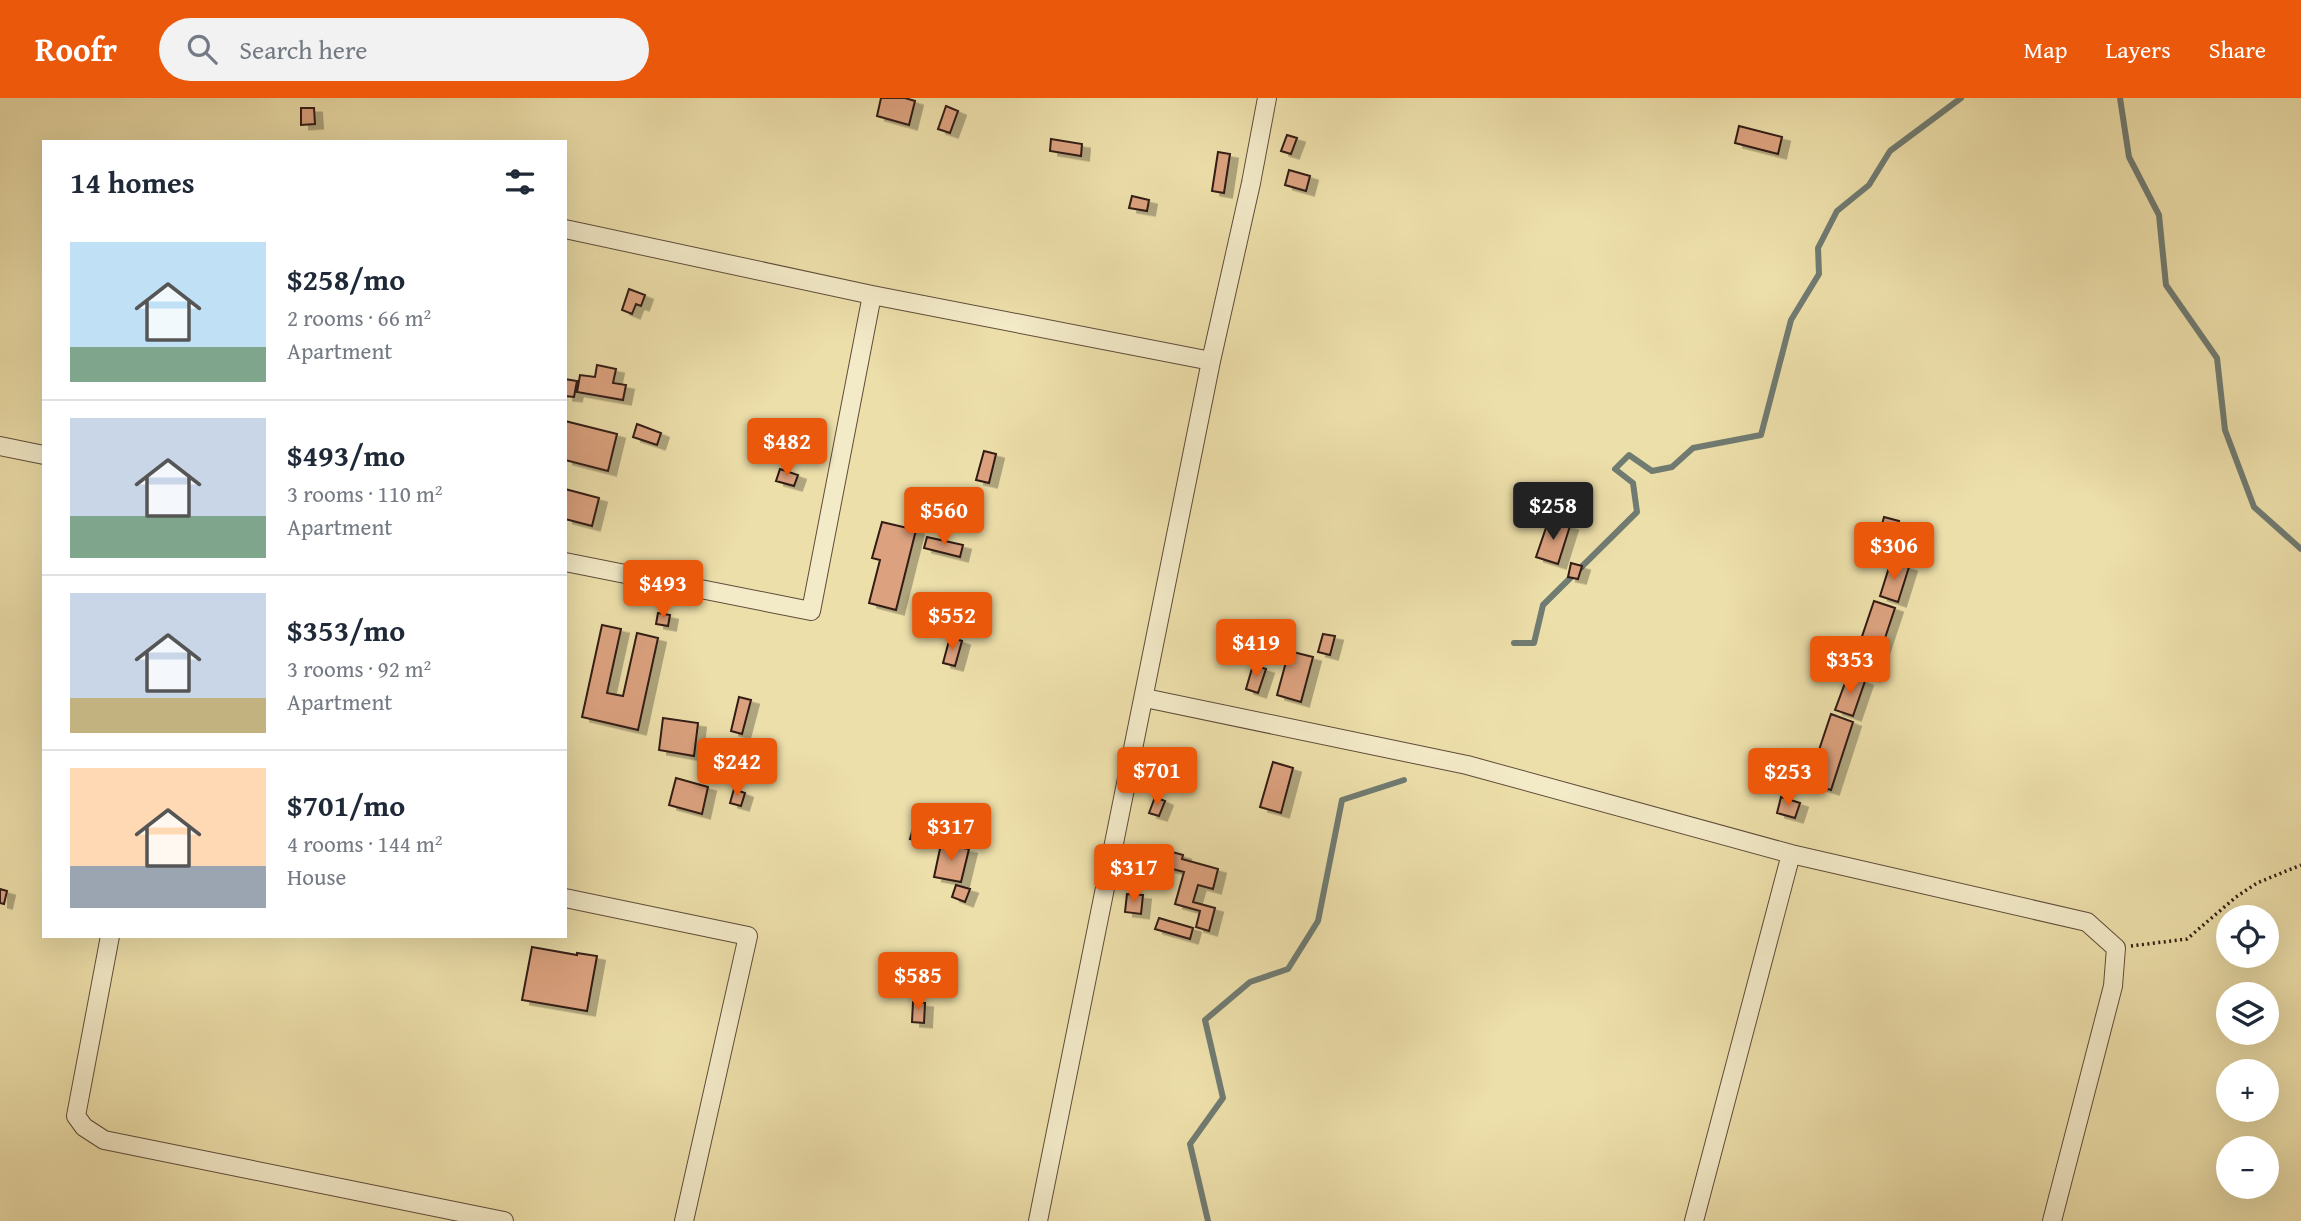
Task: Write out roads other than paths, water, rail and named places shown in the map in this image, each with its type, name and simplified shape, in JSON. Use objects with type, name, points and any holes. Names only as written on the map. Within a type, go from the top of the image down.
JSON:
[{"type":"street","points":[[1038,1221],[1211,361],[1268,98]]},
{"type":"street","points":[[567,229],[872,295],[1211,361]]},
{"type":"street","points":[[567,562],[811,611],[872,295]]},
{"type":"street","points":[[0,446],[42,455]]},
{"type":"street","points":[[1145,698],[1467,765],[1791,854],[2087,922],[2116,948],[2113,986],[2052,1221]]},
{"type":"street","points":[[1695,1221],[1791,854]]},
{"type":"street","points":[[567,898],[748,936],[684,1221]]},
{"type":"street","points":[[110,938],[76,1116],[91,1133],[104,1140],[503,1221]]},
{"type":"waterway","points":[[1514,643],[1534,643],[1543,605],[1637,512],[1633,483],[1615,469],[1629,455],[1652,471],[1672,467],[1693,448],[1761,435],[1791,320],[1819,274],[1818,248],[1837,211],[1869,185],[1890,151],[1961,98]]},
{"type":"waterway","points":[[2120,98],[2129,157],[2159,215],[2166,285],[2217,358],[2225,430],[2254,507],[2301,549]]},
{"type":"waterway","points":[[1208,1221],[1190,1144],[1223,1098],[1205,1020],[1250,982],[1288,969],[1318,921],[1342,800],[1404,780]]}]
